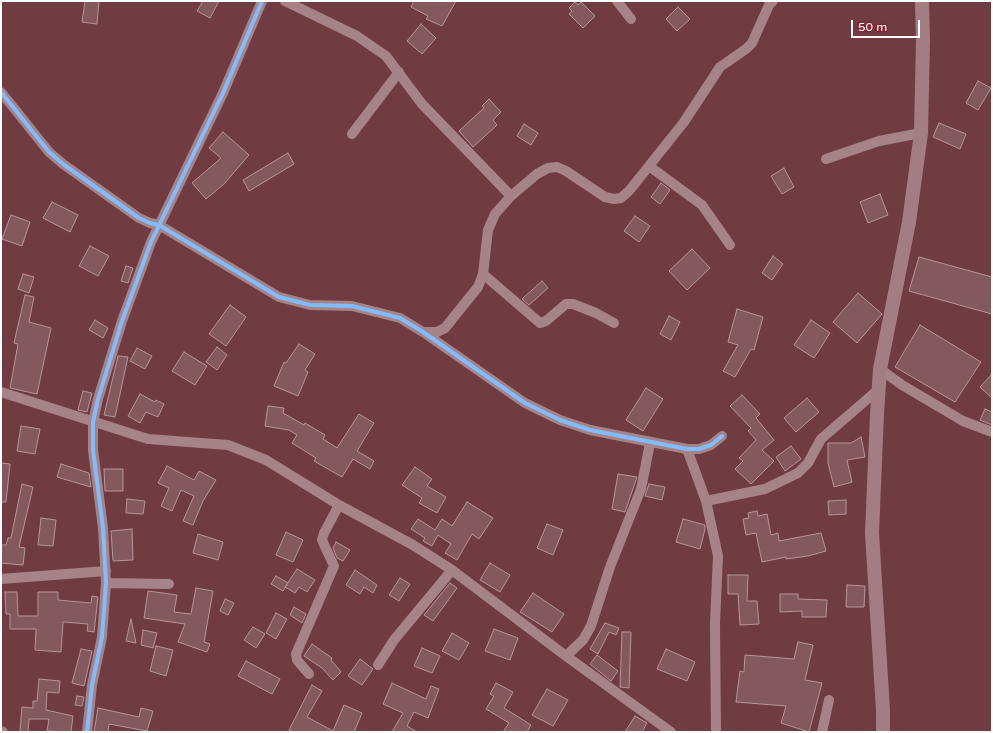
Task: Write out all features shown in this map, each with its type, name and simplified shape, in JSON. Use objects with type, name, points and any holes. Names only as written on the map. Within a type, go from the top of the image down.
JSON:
[{"type":"street","points":[[87,732],[92,685],[102,636],[106,584],[103,528],[93,450],[93,422],[122,321],[159,225],[224,93],[262,1]]},
{"type":"street","points":[[285,1],[357,36],[386,56],[422,104],[511,196]]},
{"type":"street","points":[[617,1],[631,19]]},
{"type":"street","points":[[883,732],[883,710],[872,533],[880,369],[909,222],[921,134],[924,41],[922,1]]},
{"type":"street","points":[[423,332],[436,332],[445,328],[478,287],[483,274],[488,230],[495,214],[511,196],[537,174],[548,168],[557,167],[566,171],[605,197],[614,199],[621,198],[629,191],[684,122],[716,71],[746,49],[752,42],[770,2]]},
{"type":"street","points":[[352,134],[399,72]]},
{"type":"street","points":[[1,92],[49,152],[63,164],[139,218],[159,225],[279,297],[310,305],[343,305],[363,308],[400,318],[423,332],[499,387],[542,413],[590,430],[650,443],[687,449],[700,449],[711,444],[722,436]]},
{"type":"street","points":[[826,159],[880,141],[921,134]]},
{"type":"street","points":[[649,166],[702,205],[730,245]]},
{"type":"street","points":[[483,274],[540,323],[546,321],[566,304],[573,304],[596,313],[614,323]]},
{"type":"street","points":[[880,369],[902,385],[963,421],[992,432]]},
{"type":"street","points":[[706,501],[765,489],[798,473],[808,463],[821,439],[879,389]]},
{"type":"street","points":[[1,392],[148,439],[228,445],[266,460],[339,505],[413,545],[452,570],[566,656],[671,732]]},
{"type":"street","points":[[566,656],[583,640],[591,626],[610,567],[641,489],[650,443]]},
{"type":"street","points":[[687,449],[706,501],[718,556],[715,623],[716,732]]},
{"type":"street","points":[[309,674],[297,660],[296,654],[334,566],[322,540],[324,533],[339,505]]},
{"type":"street","points":[[378,665],[394,640],[452,570]]},
{"type":"street","points":[[1,579],[106,571]]},
{"type":"street","points":[[106,584],[169,584]]},
{"type":"street","points":[[822,732],[829,700]]},
{"type":"building","points":[[85,1],[99,1],[97,24],[82,22]]},
{"type":"building","points":[[203,1],[219,1],[210,18],[197,11]]},
{"type":"building","points":[[414,1],[456,1],[442,26],[426,19],[428,16],[411,7]]},
{"type":"building","points":[[575,2],[578,5],[581,2],[595,16],[583,28],[569,14],[572,11],[569,8]]},
{"type":"building","points":[[678,7],[690,19],[677,31],[666,19]]},
{"type":"building","points":[[421,24],[436,38],[422,54],[407,41]]},
{"type":"building","points":[[978,81],[991,88],[978,110],[966,103]]},
{"type":"building","points":[[489,99],[501,112],[493,120],[497,125],[473,147],[459,131],[484,108],[482,106]]},
{"type":"building","points":[[939,123],[966,134],[960,149],[933,137]]},
{"type":"building","points":[[524,124],[538,133],[531,145],[517,136]]},
{"type":"building","points":[[223,132],[249,155],[224,184],[206,199],[192,183],[221,158],[209,148]]},
{"type":"building","points":[[288,153],[294,164],[249,191],[243,180]]},
{"type":"building","points":[[784,168],[794,187],[782,194],[771,176]]},
{"type":"building","points":[[661,183],[670,190],[660,204],[651,197]]},
{"type":"building","points":[[880,194],[888,215],[868,223],[860,202]]},
{"type":"building","points":[[52,202],[78,215],[70,232],[43,218]]},
{"type":"building","points":[[11,215],[30,222],[22,246],[2,239]]},
{"type":"building","points":[[635,216],[650,226],[639,242],[624,231]]},
{"type":"building","points":[[90,246],[109,256],[98,276],[79,266]]},
{"type":"building","points":[[692,249],[710,268],[687,290],[669,271]]},
{"type":"building","points":[[773,256],[783,264],[772,280],[762,273]]},
{"type":"building","points":[[919,257],[992,277],[992,314],[909,291]]},
{"type":"building","points":[[126,266],[133,268],[128,283],[121,281]]},
{"type":"building","points":[[23,274],[34,277],[29,293],[18,289]]},
{"type":"building","points":[[542,281],[548,288],[529,305],[522,299]]},
{"type":"building","points":[[858,293],[882,314],[857,343],[833,322]]},
{"type":"building","points":[[25,295],[34,297],[29,322],[51,328],[37,394],[10,388],[18,344],[14,343]]},
{"type":"building","points":[[230,305],[246,317],[226,346],[209,334]]},
{"type":"building","points":[[737,309],[763,317],[754,350],[751,349],[735,377],[723,371],[738,345],[728,342]]},
{"type":"building","points":[[669,316],[680,322],[671,340],[660,334]]},
{"type":"building","points":[[95,320],[108,328],[103,338],[89,330]]},
{"type":"building","points":[[811,320],[830,333],[814,358],[794,345]]},
{"type":"building","points":[[920,325],[981,362],[955,402],[895,367]]},
{"type":"building","points":[[299,344],[315,354],[305,370],[308,372],[298,396],[274,386],[284,362],[286,363]]},
{"type":"building","points":[[217,347],[227,355],[217,370],[206,362]]},
{"type":"building","points":[[137,348],[152,356],[145,369],[130,361]]},
{"type":"building","points":[[184,352],[207,366],[195,385],[172,371]]},
{"type":"building","points":[[118,356],[128,357],[115,417],[104,415]]},
{"type":"building","points":[[992,374],[992,398],[980,387]]},
{"type":"building","points":[[646,388],[663,399],[643,431],[626,420]]},
{"type":"building","points":[[83,391],[92,393],[87,412],[78,410]]},
{"type":"building","points":[[140,394],[155,402],[156,400],[164,404],[158,417],[146,412],[140,423],[128,416]]},
{"type":"building","points":[[742,395],[760,414],[756,418],[774,440],[762,450],[774,461],[751,484],[735,469],[743,461],[739,458],[756,440],[748,431],[751,428],[730,406]]},
{"type":"building","points":[[807,398],[819,412],[796,432],[784,418]]},
{"type":"building","points":[[268,406],[284,408],[283,413],[304,425],[305,423],[325,435],[323,439],[337,448],[359,414],[374,423],[357,451],[374,461],[370,469],[353,459],[342,477],[314,461],[316,458],[292,443],[297,435],[289,430],[265,426]]},
{"type":"building","points":[[985,409],[992,412],[992,425],[980,420]]},
{"type":"building","points":[[21,426],[40,429],[35,454],[17,451]]},
{"type":"building","points":[[861,437],[865,457],[847,460],[852,482],[834,487],[828,463],[828,443],[851,443]]},
{"type":"building","points":[[791,446],[801,459],[785,471],[776,457]]},
{"type":"building","points":[[1,463],[10,464],[6,502],[1,502]]},
{"type":"building","points":[[61,464],[89,473],[91,487],[57,477]]},
{"type":"building","points":[[167,466],[194,480],[199,471],[216,480],[203,501],[193,525],[183,521],[194,496],[181,490],[172,511],[161,506],[169,488],[158,483]]},
{"type":"building","points":[[415,467],[432,479],[427,486],[446,497],[437,513],[419,503],[422,498],[402,485]]},
{"type":"building","points":[[104,469],[123,469],[123,491],[105,491]]},
{"type":"building","points":[[618,474],[637,477],[625,512],[612,509]]},
{"type":"building","points":[[22,484],[33,487],[19,547],[25,548],[23,565],[1,563],[1,545],[6,545],[8,538],[11,538]]},
{"type":"building","points":[[649,484],[665,487],[662,500],[645,496]]},
{"type":"building","points":[[127,499],[145,501],[143,514],[126,513]]},
{"type":"building","points":[[846,500],[846,514],[829,515],[828,501]]},
{"type":"building","points":[[467,502],[493,518],[479,539],[472,534],[457,560],[445,553],[451,544],[438,535],[432,546],[423,541],[425,538],[411,529],[418,519],[435,530],[442,519],[452,526]]},
{"type":"building","points":[[757,511],[758,516],[767,514],[771,535],[778,533],[779,541],[821,533],[826,551],[808,556],[786,559],[786,557],[762,562],[756,533],[746,535],[743,519],[749,518],[748,513]]},
{"type":"building","points":[[41,518],[56,520],[53,546],[38,545]]},
{"type":"building","points":[[683,519],[705,525],[700,549],[676,542]]},
{"type":"building","points":[[547,524],[563,530],[553,555],[537,548]]},
{"type":"building","points":[[132,529],[133,560],[113,561],[111,531]]},
{"type":"building","points":[[286,532],[303,540],[293,562],[276,555]]},
{"type":"building","points":[[198,534],[223,542],[218,560],[193,553]]},
{"type":"building","points":[[336,542],[350,550],[343,561],[337,558],[333,548]]},
{"type":"building","points":[[490,563],[510,575],[500,592],[480,580]]},
{"type":"building","points":[[297,569],[315,580],[307,592],[299,587],[295,593],[285,587]]},
{"type":"building","points":[[355,570],[377,585],[373,593],[364,587],[360,594],[346,585]]},
{"type":"building","points":[[728,575],[748,575],[747,601],[757,601],[759,624],[740,625],[738,594],[728,594]]},
{"type":"building","points":[[276,576],[288,583],[283,591],[271,584]]},
{"type":"building","points":[[400,578],[410,584],[399,601],[389,595]]},
{"type":"building","points":[[450,583],[457,588],[433,621],[424,615]]},
{"type":"building","points":[[847,585],[865,586],[864,607],[846,607]]},
{"type":"building","points":[[196,588],[213,591],[204,642],[210,644],[207,652],[178,642],[185,624],[144,618],[148,591],[177,595],[174,612],[191,614]]},
{"type":"building","points":[[5,592],[17,592],[18,616],[38,616],[38,592],[58,592],[58,600],[91,603],[92,596],[98,597],[94,632],[87,631],[88,624],[63,622],[61,652],[35,650],[36,629],[10,629],[10,614],[6,614]]},
{"type":"building","points":[[533,593],[564,614],[552,632],[520,612]]},
{"type":"building","points":[[780,594],[798,594],[798,599],[827,600],[826,617],[802,617],[802,611],[780,612]]},
{"type":"building","points":[[225,599],[234,603],[228,615],[220,611]]},
{"type":"building","points":[[294,607],[306,614],[302,623],[290,615]]},
{"type":"building","points":[[276,613],[287,619],[276,639],[266,633]]},
{"type":"building","points":[[131,619],[136,643],[126,641]]},
{"type":"building","points":[[605,623],[619,628],[616,635],[609,632],[598,654],[590,649]]},
{"type":"building","points":[[253,627],[265,634],[256,648],[244,640]]},
{"type":"building","points":[[494,629],[518,638],[510,660],[485,651]]},
{"type":"building","points":[[143,630],[157,633],[153,648],[141,645]]},
{"type":"building","points":[[622,632],[631,632],[629,688],[620,687]]},
{"type":"building","points":[[452,633],[469,643],[459,660],[442,651]]},
{"type":"building","points":[[798,642],[813,645],[805,680],[822,683],[809,732],[781,723],[786,706],[736,702],[740,671],[744,672],[745,655],[794,659]]},
{"type":"building","points":[[312,644],[332,658],[331,660],[341,672],[333,680],[322,668],[304,656]]},
{"type":"building","points":[[156,646],[173,650],[166,676],[150,671]]},
{"type":"building","points":[[422,648],[440,656],[432,673],[414,666]]},
{"type":"building","points":[[81,649],[92,651],[84,686],[72,683]]},
{"type":"building","points":[[666,649],[695,662],[687,681],[657,669]]},
{"type":"building","points":[[597,655],[618,671],[611,681],[590,664]]},
{"type":"building","points":[[360,659],[373,669],[362,685],[348,676]]},
{"type":"building","points":[[246,661],[280,679],[272,694],[238,676]]},
{"type":"building","points":[[39,679],[60,681],[59,693],[47,692],[46,710],[73,716],[71,732],[47,731],[49,719],[29,719],[28,732],[20,732],[22,707],[33,708],[33,701],[37,701]]},
{"type":"building","points":[[392,683],[426,699],[431,686],[439,689],[428,718],[414,712],[407,726],[417,732],[392,732],[403,713],[383,704]]},
{"type":"building","points":[[496,683],[513,692],[504,708],[531,725],[527,732],[503,732],[509,723],[486,709],[494,696],[490,694]]},
{"type":"building","points":[[312,685],[322,691],[307,717],[333,731],[344,705],[362,713],[354,732],[293,732],[289,730]]},
{"type":"building","points":[[547,689],[568,700],[553,726],[532,715]]},
{"type":"building","points":[[77,696],[84,697],[82,706],[75,705]]},
{"type":"building","points":[[98,708],[139,717],[141,708],[153,711],[147,731],[109,724],[108,732],[94,732]]},
{"type":"building","points":[[635,716],[647,723],[642,732],[625,732]]},
{"type":"cycle path","points":[[87,732],[92,685],[102,637],[106,583],[103,528],[93,450],[93,422],[98,399],[122,321],[151,242],[223,93],[262,1]]},
{"type":"cycle path","points":[[1,92],[49,152],[63,164],[139,218],[159,225],[279,297],[310,305],[352,306],[400,318],[423,332],[525,403],[560,420],[590,430],[687,449],[699,449],[711,445],[722,436]]}]
